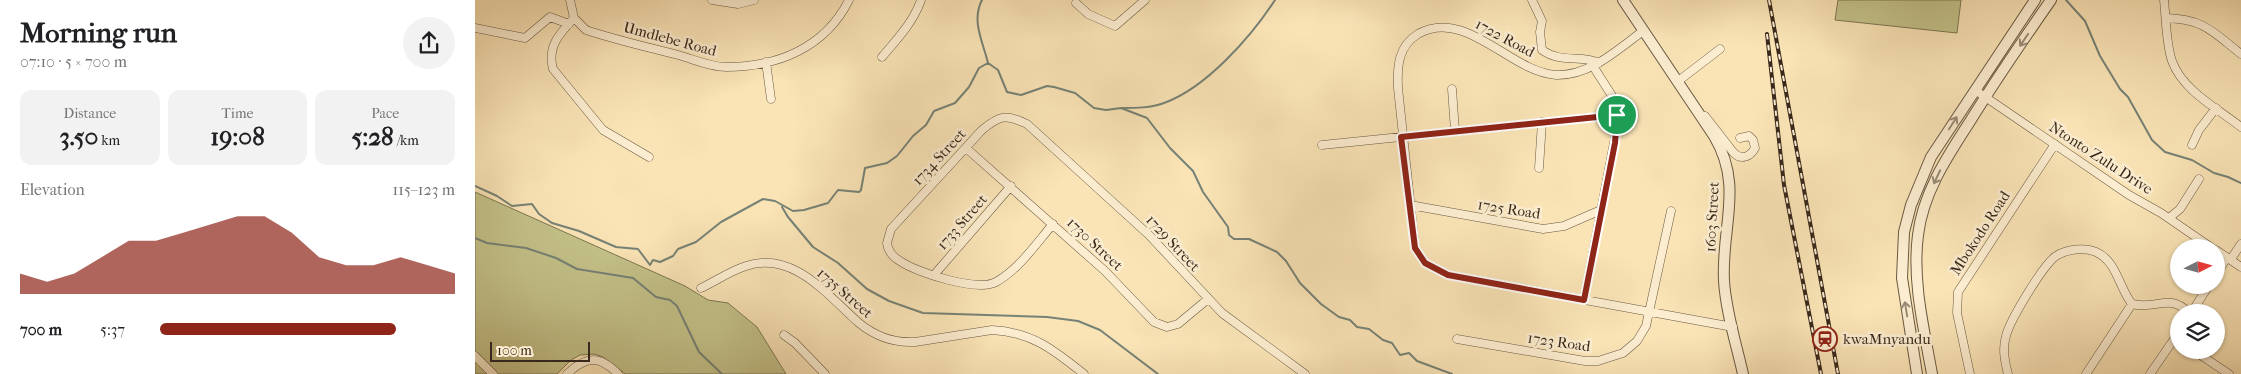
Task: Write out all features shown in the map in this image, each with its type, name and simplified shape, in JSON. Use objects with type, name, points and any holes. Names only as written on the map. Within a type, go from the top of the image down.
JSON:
[{"type":"street","points":[[570,0],[572,21],[556,39],[552,50],[551,61],[557,75],[603,130],[649,157]]},
{"type":"street","points":[[712,0],[738,4],[754,0]]},
{"type":"street","name":"Umdlebe Road","points":[[572,21],[592,32],[725,67],[766,62],[787,57],[813,44],[838,18],[849,0]]},
{"type":"street","points":[[883,57],[909,25],[921,0]]},
{"type":"street","points":[[1076,3],[1088,14],[1115,26],[1145,0]]},
{"type":"street","points":[[1531,0],[1542,21],[1542,50],[1550,56],[1562,59],[1591,60],[1596,64],[1611,91],[1617,115],[1615,143],[1584,300]]},
{"type":"street","name":"1603 Street","points":[[1623,0],[1720,146],[1729,170],[1730,203],[1724,278],[1743,374]]},
{"type":"street","points":[[1917,374],[1902,278],[1904,232],[1911,205],[1923,173],[2035,0]]},
{"type":"street","points":[[1932,374],[1918,292],[1916,258],[1920,221],[1937,175],[1985,97],[2051,0]]},
{"type":"street","points":[[2164,0],[2172,60],[2177,70],[2184,81],[2241,127]]},
{"type":"street","points":[[475,28],[521,38],[533,34],[550,17],[572,21]]},
{"type":"street","points":[[2166,18],[2185,19],[2202,24],[2241,54]]},
{"type":"street","name":"1722 Road","points":[[1643,32],[1596,64],[1569,75],[1547,74],[1527,66],[1459,30],[1442,27],[1425,31],[1410,40],[1401,54],[1398,88],[1401,137],[1415,248],[1421,259],[1434,269],[1448,275],[1733,327]]},
{"type":"street","points":[[1677,82],[1720,49]]},
{"type":"street","points":[[766,62],[771,99]]},
{"type":"street","points":[[1452,89],[1455,132]]},
{"type":"street","name":"Ntonto Zulu Drive","points":[[1975,90],[2129,195],[2169,218],[2199,239]]},
{"type":"street","points":[[1694,107],[1714,126],[1733,152],[1742,158],[1751,154],[1755,148],[1753,140],[1749,136],[1740,138]]},
{"type":"street","points":[[2192,145],[2199,130],[2216,108]]},
{"type":"street","points":[[1321,145],[1617,115]]},
{"type":"street","name":"1734 Street","points":[[934,275],[899,261],[890,252],[887,243],[891,230],[982,130],[999,118],[1009,117],[1027,124]]},
{"type":"street","points":[[1539,168],[1542,122]]},
{"type":"street","name":"1729 Street","points":[[1027,124],[1149,235],[1222,313],[1305,374]]},
{"type":"street","name":"Mbokodo Road","points":[[1970,374],[1957,312],[1958,292],[2055,144]]},
{"type":"street","name":"1730 Street","points":[[966,148],[1105,271],[1160,325],[1167,327],[1178,324],[1207,299]]},
{"type":"street","points":[[2169,218],[2180,209],[2199,179]]},
{"type":"street","name":"1733 Street","points":[[934,275],[1011,186]]},
{"type":"street","name":"1725 Road","points":[[1410,206],[1543,229],[1564,226],[1601,210]]},
{"type":"street","name":"1723 Road","points":[[1457,339],[1585,361],[1598,361],[1623,353],[1637,341],[1651,313],[1671,211]]},
{"type":"street","points":[[934,275],[970,285],[990,284],[1015,268],[1053,224]]},
{"type":"street","points":[[2225,263],[2241,244]]},
{"type":"street","points":[[2007,374],[2004,349],[2010,325],[2047,265],[2056,256],[2068,251],[2083,249],[2096,252],[2105,258],[2113,268],[2125,296],[2132,304],[2149,306],[2174,302],[2179,304]]},
{"type":"street","points":[[2225,256],[2241,266]]},
{"type":"street","name":"1735 Street","points":[[701,288],[747,266],[767,262],[778,263],[801,273],[863,327],[885,338],[904,343],[1003,330],[1033,338],[1048,346],[1084,374]]},
{"type":"street","points":[[2086,374],[2132,304]]},
{"type":"street","points":[[784,335],[795,343],[825,374]]},
{"type":"street","points":[[2150,374],[2170,346]]},
{"type":"street","points":[[475,356],[493,374]]},
{"type":"street","points":[[2206,359],[2229,374]]},
{"type":"street","points":[[567,374],[584,361],[591,360],[608,364],[618,374]]},
{"type":"shaded area","points":[[1838,0],[1961,0],[1957,33],[1835,20]]},
{"type":"shaded area","points":[[475,192],[685,286],[708,300],[728,303],[757,327],[786,374],[625,374],[603,357],[594,354],[580,355],[571,360],[557,374],[475,374]]},
{"type":"waterway","points":[[982,0],[979,8],[978,24],[988,63]]},
{"type":"waterway","points":[[1121,108],[1159,105],[1180,96],[1196,86],[1240,45],[1275,0]]},
{"type":"waterway","points":[[2066,0],[2085,21],[2100,56],[2120,89],[2128,97],[2152,140],[2165,152],[2192,160],[2214,173],[2241,183]]},
{"type":"waterway","points":[[475,186],[497,196],[512,206],[532,204],[539,214],[552,223],[579,231],[616,247],[638,249],[650,265],[653,260],[660,262],[673,256],[678,249],[696,242],[721,222],[763,199],[775,201],[793,211],[828,203],[838,190],[859,192],[865,168],[887,163],[897,156],[913,136],[926,125],[934,111],[955,103],[969,87],[979,68],[988,63],[998,70],[1007,92],[1021,95],[1047,86],[1054,87],[1075,93],[1094,108],[1106,110],[1121,108],[1147,118],[1170,148],[1193,171],[1203,192],[1228,227],[1229,235],[1234,239],[1249,239],[1277,252],[1286,261],[1300,283],[1321,304],[1339,317],[1350,320],[1357,327],[1369,329],[1383,340],[1392,343],[1400,355],[1409,353],[1417,361],[1452,374]]},
{"type":"waterway","points":[[782,207],[813,247],[838,263],[867,289],[889,301],[923,313],[1047,317],[1078,321],[1100,330],[1158,374]]},
{"type":"waterway","points":[[475,238],[487,243],[526,248],[556,258],[577,269],[633,278],[656,297],[670,300],[677,306],[699,352],[722,374]]},
{"type":"railway","points":[[1769,0],[1838,374]]},
{"type":"railway","points":[[1767,34],[1784,185],[1821,374]]},
{"type":"place","name":"kwaMnyandu","points":[[1825,339]]},
{"type":"route","points":[[1617,115],[1615,143],[1584,300],[1448,275],[1428,266],[1418,255],[1412,235],[1401,137],[1617,115]]}]
